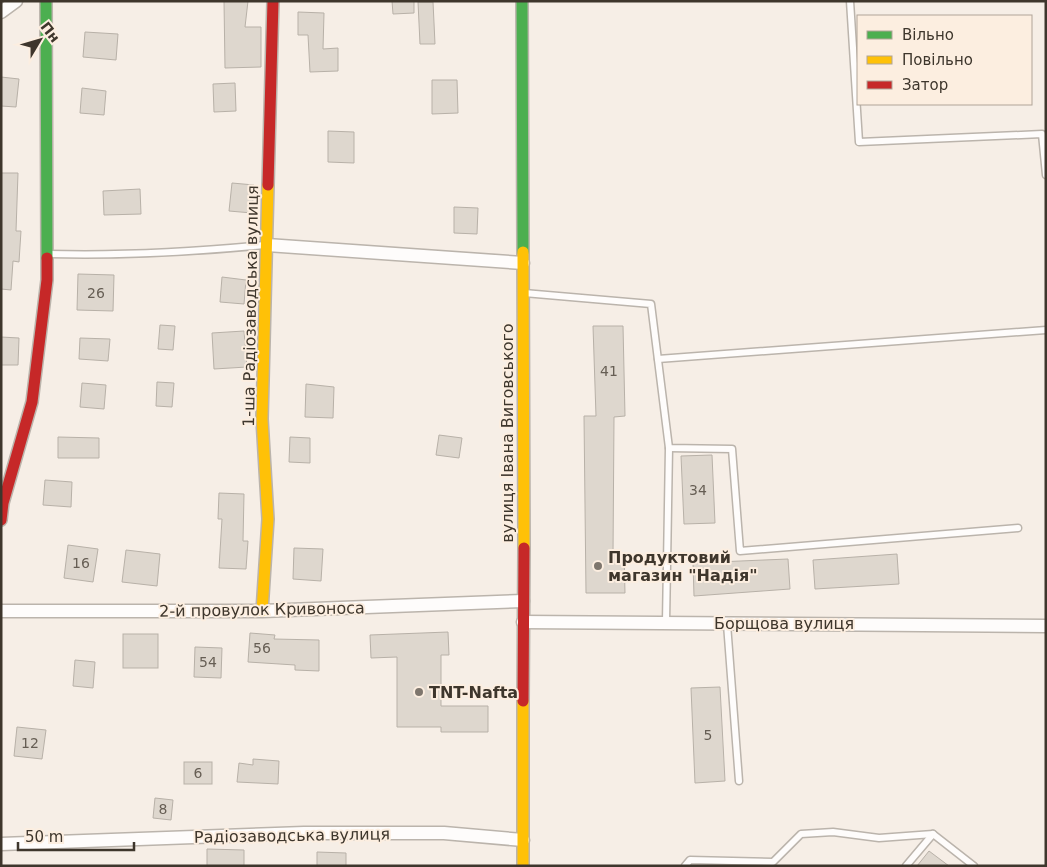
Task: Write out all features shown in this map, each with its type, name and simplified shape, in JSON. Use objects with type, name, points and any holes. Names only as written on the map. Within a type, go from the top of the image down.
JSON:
[{"type":"street","points":[[1,12],[16,1]]},
{"type":"street","points":[[1,520],[3,503],[32,402],[47,280],[46,1]]},
{"type":"street","name":"1-ша Радіозаводська вулиця","points":[[262,611],[268,519],[262,418],[273,1]]},
{"type":"street","name":"вулиця Івана Виговського","points":[[522,1],[523,866]]},
{"type":"street","points":[[268,245],[523,263]]},
{"type":"street","name":"2-й провулок Кривоноса","points":[[1,611],[262,611],[523,601]]},
{"type":"street","name":"Борщова вулиця","points":[[523,622],[727,622],[1046,626]]},
{"type":"street","name":"Радіозаводська вулиця","points":[[1,844],[304,833],[444,833],[523,840]]},
{"type":"lane","points":[[850,1],[859,142],[1042,134],[1046,175]]},
{"type":"lane","points":[[47,254],[103,255],[188,252],[268,245]]},
{"type":"lane","points":[[523,293],[651,304],[669,448],[666,622]]},
{"type":"lane","points":[[658,359],[1046,330]]},
{"type":"lane","points":[[669,448],[732,449],[740,551],[1018,528]]},
{"type":"lane","points":[[727,622],[739,781]]},
{"type":"lane","points":[[685,866],[690,860],[773,862],[802,834],[833,832],[879,838],[933,834],[974,866]]},
{"type":"lane","points":[[906,866],[933,834]]},
{"type":"building","points":[[224,1],[248,1],[245,27],[261,27],[261,67],[225,68]]},
{"type":"building","points":[[392,1],[414,1],[414,13],[393,14]]},
{"type":"building","points":[[418,2],[433,2],[435,44],[420,44]]},
{"type":"building","points":[[298,12],[324,13],[323,49],[338,48],[338,71],[310,72],[308,35],[298,35]]},
{"type":"building","points":[[85,32],[118,34],[116,60],[83,57]]},
{"type":"building","points":[[1,77],[19,79],[16,107],[1,106]]},
{"type":"building","points":[[432,80],[457,80],[458,113],[432,114]]},
{"type":"building","points":[[235,83],[236,111],[214,112],[213,84]]},
{"type":"building","points":[[82,88],[106,91],[104,115],[80,113]]},
{"type":"building","points":[[328,131],[354,132],[354,163],[328,162]]},
{"type":"building","points":[[1,173],[18,173],[16,231],[21,231],[19,262],[13,261],[11,290],[1,289]]},
{"type":"building","points":[[232,183],[254,185],[252,213],[229,211]]},
{"type":"building","points":[[140,189],[141,214],[104,215],[103,191]]},
{"type":"building","points":[[454,207],[478,208],[477,234],[454,233]]},
{"type":"building","points":[[78,274],[114,275],[113,311],[77,310]]},
{"type":"building","points":[[222,277],[246,280],[244,304],[220,302]]},
{"type":"building","points":[[160,325],[175,326],[173,350],[158,349]]},
{"type":"building","points":[[593,326],[623,326],[625,416],[614,417],[613,555],[624,554],[625,593],[586,593],[584,416],[596,416]]},
{"type":"building","points":[[244,331],[247,367],[214,369],[212,333]]},
{"type":"building","points":[[1,337],[19,338],[18,365],[1,365]]},
{"type":"building","points":[[80,338],[110,339],[108,361],[79,359]]},
{"type":"building","points":[[157,382],[174,383],[172,407],[156,406]]},
{"type":"building","points":[[82,383],[106,385],[104,409],[80,407]]},
{"type":"building","points":[[306,384],[334,387],[333,418],[305,417]]},
{"type":"building","points":[[439,435],[462,438],[459,458],[436,455]]},
{"type":"building","points":[[58,437],[99,438],[99,458],[58,458]]},
{"type":"building","points":[[290,437],[310,438],[310,463],[289,462]]},
{"type":"building","points":[[712,455],[715,523],[684,524],[681,456]]},
{"type":"building","points":[[45,480],[72,482],[71,507],[43,505]]},
{"type":"building","points":[[219,493],[244,494],[243,541],[248,541],[246,569],[219,568],[222,519],[218,519]]},
{"type":"building","points":[[68,545],[98,549],[93,582],[64,578]]},
{"type":"building","points":[[294,548],[323,549],[321,581],[293,579]]},
{"type":"building","points":[[126,550],[160,554],[157,586],[122,582]]},
{"type":"building","points":[[897,554],[899,584],[815,589],[813,560]]},
{"type":"building","points":[[788,559],[790,589],[694,596],[693,563]]},
{"type":"building","points":[[448,632],[449,655],[441,655],[441,706],[488,706],[488,732],[441,732],[441,727],[397,727],[397,657],[371,658],[370,635]]},
{"type":"building","points":[[250,633],[275,635],[274,639],[319,640],[319,671],[295,670],[295,665],[248,662]]},
{"type":"building","points":[[123,634],[158,634],[158,668],[123,668]]},
{"type":"building","points":[[195,647],[222,648],[221,678],[194,677]]},
{"type":"building","points":[[75,660],[95,662],[93,688],[73,686]]},
{"type":"building","points":[[720,687],[725,781],[695,783],[691,688]]},
{"type":"building","points":[[17,727],[46,730],[42,759],[14,756]]},
{"type":"building","points":[[253,759],[279,761],[278,784],[237,782],[239,763],[253,765]]},
{"type":"building","points":[[184,762],[212,762],[212,784],[184,784]]},
{"type":"building","points":[[155,798],[173,800],[171,820],[153,818]]},
{"type":"building","points":[[207,849],[244,850],[244,866],[207,866]]},
{"type":"building","points":[[929,851],[949,866],[917,866]]},
{"type":"building","points":[[317,852],[346,853],[346,866],[317,866]]},
{"type":"traffic: fast","points":[[46,1],[47,258]]},
{"type":"traffic: fast","points":[[522,1],[523,252]]},
{"type":"traffic: slow","points":[[262,611],[268,519],[262,419],[268,185]]},
{"type":"traffic: slow","points":[[523,252],[524,548]]},
{"type":"traffic: slow","points":[[523,701],[523,866]]},
{"type":"traffic: jam","points":[[268,185],[273,1]]},
{"type":"traffic: jam","points":[[1,520],[3,503],[32,402],[47,280],[47,258]]},
{"type":"traffic: jam","points":[[523,701],[524,548]]},
{"type":"place","name":"Продуктовий магазин \"Надія\"","points":[[598,566]]},
{"type":"place","name":"TNT-Nafta","points":[[419,692]]}]
